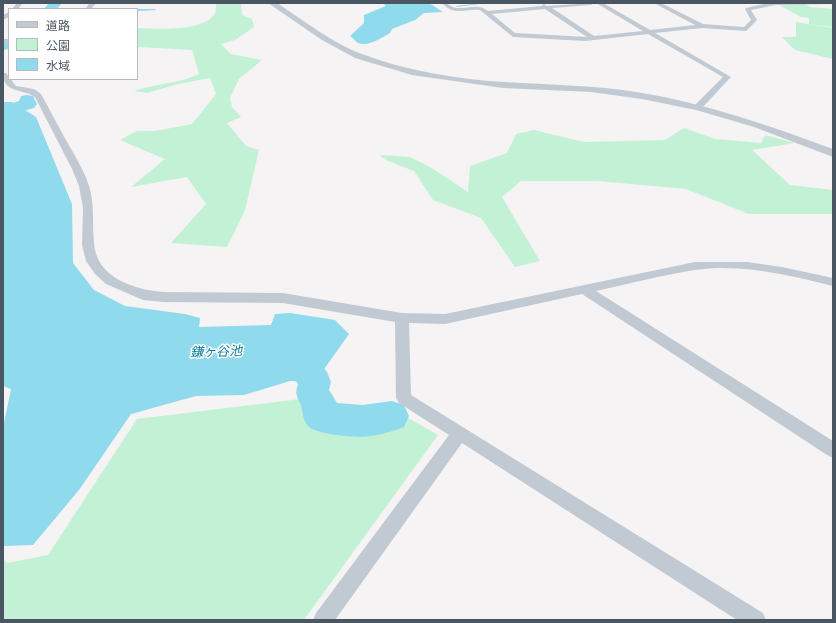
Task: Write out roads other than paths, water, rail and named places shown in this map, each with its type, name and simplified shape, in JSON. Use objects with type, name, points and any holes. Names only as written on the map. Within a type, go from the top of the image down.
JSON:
[{"type":"street","points":[[272,3],[325,38],[358,56],[415,73],[459,80],[591,89],[642,96],[698,107],[758,125],[833,152]]},
{"type":"street","points":[[445,3],[454,9],[479,8],[488,13],[513,35],[593,38],[702,26],[746,29],[754,20],[748,9],[776,3],[831,3]]},
{"type":"street","points":[[540,3],[593,38]]},
{"type":"street","points":[[488,13],[591,3]]},
{"type":"street","points":[[599,3],[727,77],[698,107]]},
{"type":"street","points":[[657,3],[702,26]]},
{"type":"street","points":[[3,75],[14,88],[31,91],[38,96],[77,169],[84,186],[88,208],[88,245],[92,261],[99,271],[110,281],[143,295],[164,298],[283,298],[402,318],[445,319],[695,266],[715,264],[765,268],[833,282]]},
{"type":"street","points":[[585,290],[833,450]]},
{"type":"street","points":[[402,318],[404,398],[756,620]]},
{"type":"street","points":[[322,620],[459,434]]},
{"type":"water","points":[[383,3],[429,3],[443,12],[424,13],[415,20],[392,29],[390,33],[371,43],[362,44],[357,42],[350,36],[364,23],[364,15],[386,6]]},
{"type":"water","points":[[3,102],[12,102],[36,117],[72,204],[73,263],[94,290],[125,306],[185,314],[200,318],[199,327],[271,325],[275,314],[290,313],[335,320],[349,334],[315,382],[290,381],[244,395],[196,396],[131,414],[79,490],[33,545],[3,546],[3,428],[11,389],[3,386]]},
{"type":"waterway","points":[[51,8],[56,3]]},
{"type":"waterway","points":[[457,6],[486,3]]},
{"type":"waterway","points":[[138,10],[155,10]]},
{"type":"waterway","points":[[3,46],[8,44]]},
{"type":"waterway","name":"鎌ヶ谷池","points":[[3,112],[28,104],[27,100]]},
{"type":"waterway","name":"鎌ヶ谷池","points":[[291,351],[315,382],[312,392],[314,399],[320,403],[319,414],[322,417],[363,421],[392,416]]}]
